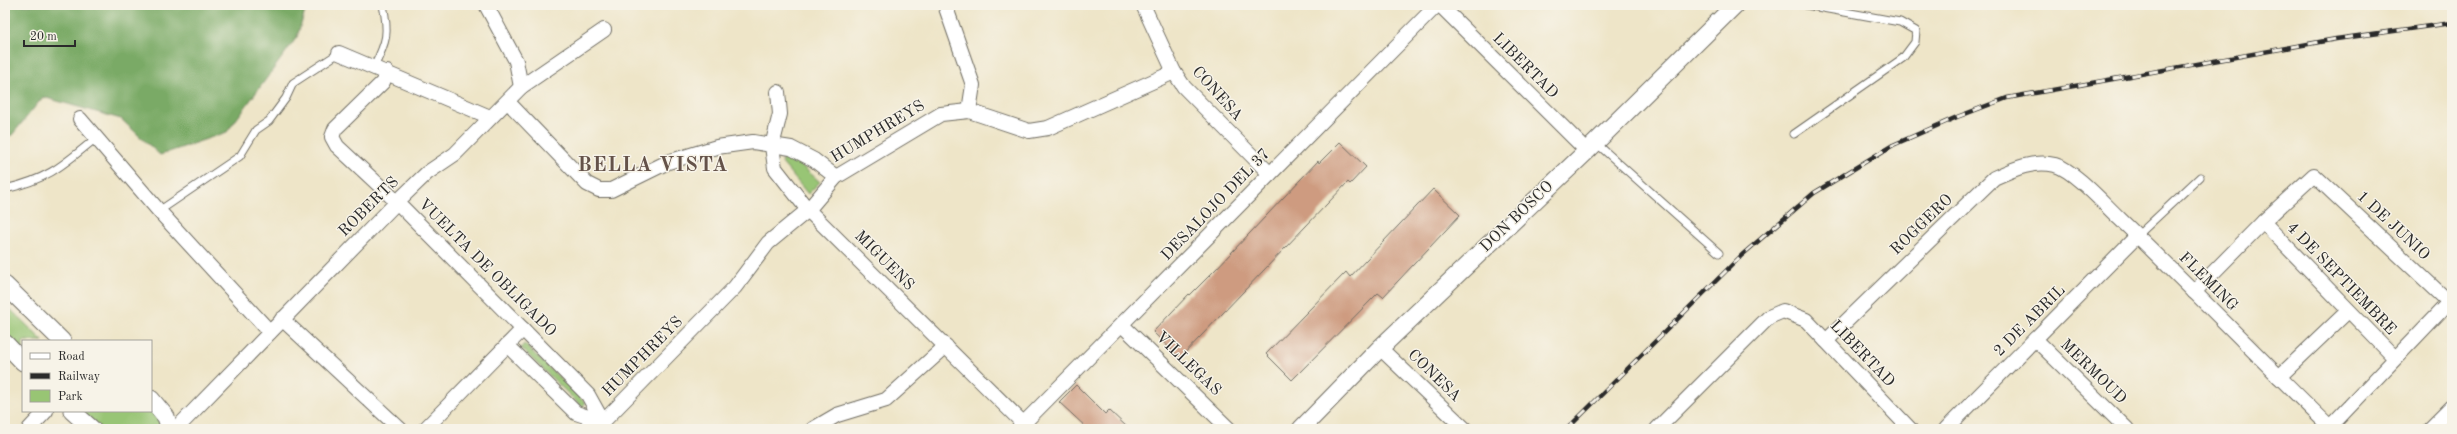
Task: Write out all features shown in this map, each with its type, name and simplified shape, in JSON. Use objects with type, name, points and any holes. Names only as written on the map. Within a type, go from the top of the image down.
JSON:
[{"type":"street","points":[[486,5],[516,61],[521,87]]},
{"type":"street","points":[[945,5],[972,85],[969,111]]},
{"type":"street","name":"CONESA","points":[[1143,5],[1174,72],[1184,87],[1270,174]]},
{"type":"street","name":"DESALOJO DEL 37","points":[[1023,427],[1437,5]]},
{"type":"street","name":"LIBERTAD","points":[[1440,5],[1591,146]]},
{"type":"street","name":"DON BOSCO","points":[[1301,429],[1380,348],[1591,146],[1735,5]]},
{"type":"street","name":"ROBERTS","points":[[176,429],[282,319],[427,173],[455,154],[490,117],[508,102],[521,87],[604,30]]},
{"type":"street","points":[[339,53],[387,72],[490,117]]},
{"type":"street","name":"VUELTA DE OBLIGADO","points":[[387,72],[383,82],[335,129],[332,138],[337,146],[397,202],[588,395],[603,427]]},
{"type":"street","name":"HUMPHREYS","points":[[603,427],[735,287],[768,243],[808,210],[836,177],[941,114],[969,111],[1029,131],[1048,128],[1174,72]]},
{"type":"street","name":"MIGUENS","points":[[778,92],[780,114],[772,146],[775,168],[808,210],[946,346],[1023,427]]},
{"type":"street","points":[[508,102],[587,184],[599,190],[611,190],[668,162],[717,147],[753,142],[791,148],[814,160],[836,177]]},
{"type":"street","points":[[80,119],[159,211],[270,332]]},
{"type":"street","name":"ROGGERO","points":[[1826,341],[1994,178],[2014,169],[2035,163],[2056,166]]},
{"type":"street","name":"FLEMING","points":[[2056,166],[2079,180],[2330,428]]},
{"type":"street","name":"1 DE JUNIO","points":[[2263,222],[2314,175],[2451,300]]},
{"type":"street","points":[[2194,292],[2263,222]]},
{"type":"street","name":"4 DE SEPTIEMBRE","points":[[2263,222],[2348,311],[2396,358]]},
{"type":"street","name":"2 DE ABRIL","points":[[1946,429],[2137,236]]},
{"type":"street","points":[[5,285],[61,340]]},
{"type":"street","points":[[2330,428],[2451,300]]},
{"type":"street","name":"LIBERTAD","points":[[1657,429],[1769,317],[1783,311],[1806,320],[1910,429]]},
{"type":"street","points":[[2280,377],[2348,311]]},
{"type":"street","points":[[282,319],[400,429]]},
{"type":"street","name":"VILLEGAS","points":[[1122,325],[1229,429]]},
{"type":"street","points":[[425,429],[523,329]]},
{"type":"street","name":"MERMOUD","points":[[2035,339],[2127,429]]},
{"type":"street","points":[[5,343],[22,361]]},
{"type":"street","points":[[507,345],[576,413],[603,427]]},
{"type":"street","points":[[813,429],[837,415],[886,400],[946,346]]},
{"type":"street","name":"CONESA","points":[[1380,348],[1465,429]]},
{"type":"street","points":[[152,400],[166,417],[170,429]]},
{"type":"street","points":[[2430,429],[2452,407]]},
{"type":"street","points":[[29,429],[45,412]]},
{"type":"street","points":[[73,412],[92,429]]},
{"type":"lane","points":[[374,67],[385,44],[388,29],[383,5]]},
{"type":"lane","points":[[1794,134],[1904,58],[1915,42],[1916,31],[1900,22],[1806,5]]},
{"type":"lane","points":[[159,211],[240,156],[256,130],[269,120],[286,98],[293,83],[339,53]]},
{"type":"lane","points":[[5,189],[28,184],[55,172],[96,138]]},
{"type":"lane","points":[[1591,146],[1719,253]]},
{"type":"lane","points":[[2137,236],[2200,177]]},
{"type":"green space","points":[[5,5],[307,5],[297,37],[227,132],[160,155],[121,119],[43,97],[12,135],[5,137]]},
{"type":"green space","points":[[783,155],[791,156],[820,182],[808,194],[782,163]]},
{"type":"green space","points":[[5,304],[42,340],[22,340],[22,351],[5,334]]},
{"type":"green space","points":[[524,344],[586,403],[582,407],[521,348]]},
{"type":"green space","points":[[82,412],[152,412],[158,416],[161,429],[101,429]]},
{"type":"building","points":[[1340,142],[1366,167],[1350,184],[1348,182],[1180,358],[1153,332],[1189,294],[1190,295],[1215,270],[1318,161],[1319,163]]},
{"type":"building","points":[[1433,189],[1460,215],[1383,297],[1378,293],[1292,380],[1266,354],[1346,272],[1350,277]]},
{"type":"building","points":[[1076,385],[1105,414],[1109,410],[1129,429],[1088,429],[1059,402]]},
{"type":"railway","points":[[1567,429],[1742,255],[1814,193],[1893,145],[1957,117],[2007,98],[2336,39],[2452,23]]},
{"type":"district","name":"BELLA VISTA","points":[[653,166]]}]
